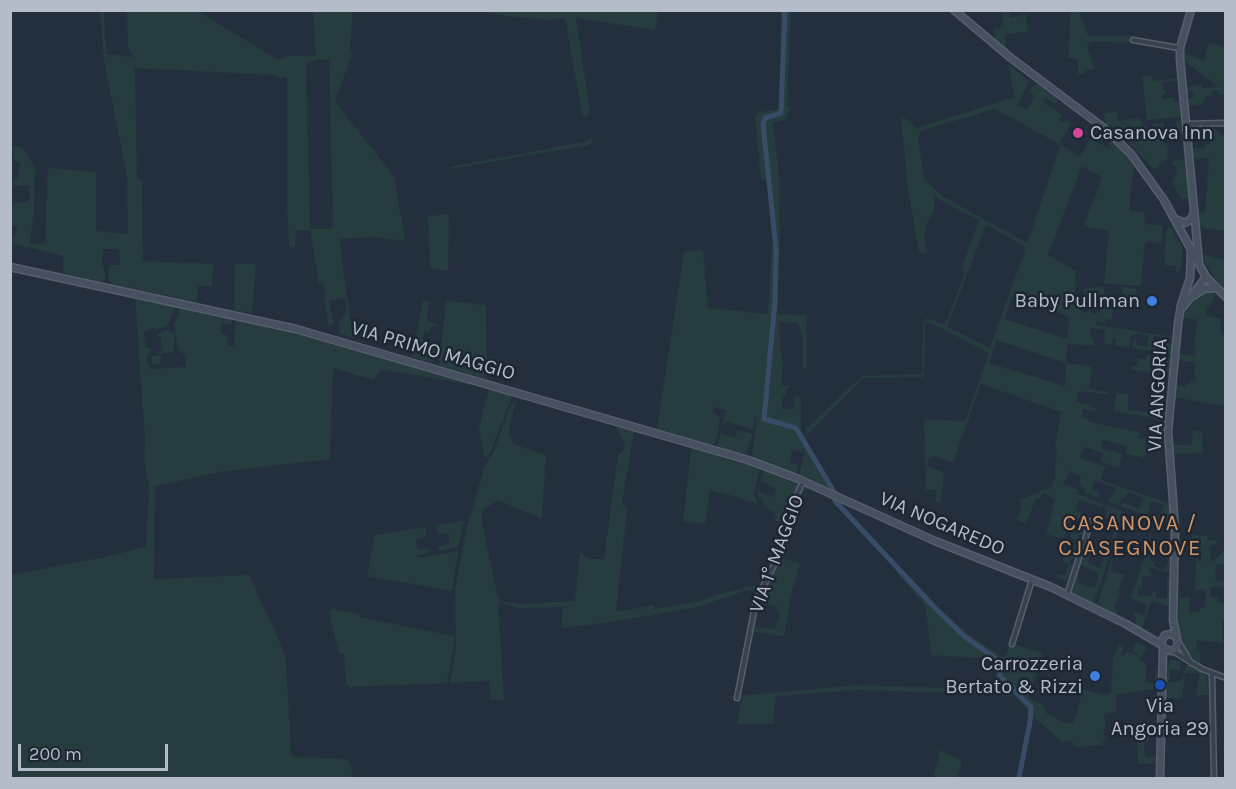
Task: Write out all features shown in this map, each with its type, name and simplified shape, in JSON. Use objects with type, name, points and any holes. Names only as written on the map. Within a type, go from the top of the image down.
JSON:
[{"type":"street","points":[[954,10],[1011,58],[1118,140],[1148,175],[1200,267],[1215,288],[1226,297]]},
{"type":"street","points":[[1191,10],[1180,48],[1200,267]]},
{"type":"street","points":[[1133,40],[1180,48]]},
{"type":"street","points":[[1186,124],[1226,123]]},
{"type":"street","points":[[1174,218],[1185,223],[1191,219],[1194,212]]},
{"type":"street","name":"VIA ANGORIA","points":[[1177,639],[1173,620],[1175,529],[1168,431],[1180,316],[1189,284],[1191,252]]},
{"type":"street","name":"VIA PRIMO MAGGIO","points":[[10,267],[296,329],[748,460],[835,496]]},
{"type":"street","points":[[1189,284],[1196,278],[1206,276]]},
{"type":"street","name":"VIA ANGORIA","points":[[1180,316],[1206,276]]},
{"type":"street","points":[[1190,298],[1204,290],[1215,288]]},
{"type":"street","name":"VIA 1° MAGGIO","points":[[737,698],[756,601],[778,557],[803,481]]},
{"type":"street","name":"VIA NOGAREDO","points":[[835,496],[935,541],[1033,579],[1146,636],[1162,647]]},
{"type":"street","points":[[1067,595],[1091,521]]},
{"type":"street","points":[[1012,644],[1033,579]]},
{"type":"street","name":"VIA ANGORIA","points":[[1164,636],[1173,620]]},
{"type":"street","points":[[1161,778],[1164,636],[1171,634],[1177,639],[1191,663]]},
{"type":"street","name":"VIA NOGAREDO","points":[[1146,636],[1164,636]]},
{"type":"street","points":[[1163,668],[1171,651],[1177,647],[1177,639]]},
{"type":"street","points":[[1162,647],[1212,674],[1226,678]]},
{"type":"street","points":[[1212,674],[1214,778]]},
{"type":"green space","points":[[658,10],[655,30],[576,18],[590,114],[583,118],[565,18],[551,20],[505,16],[482,11]]},
{"type":"green space","points":[[100,11],[104,11],[106,54],[134,57],[128,48],[127,11],[198,11],[278,60],[288,56],[316,56],[313,11],[353,11],[350,48],[352,54],[335,102],[394,176],[405,241],[374,237],[339,239],[353,338],[340,334],[339,322],[347,312],[345,298],[329,301],[334,324],[330,324],[330,327],[328,323],[324,296],[326,293],[323,284],[319,284],[310,230],[296,231],[295,248],[289,245],[287,76],[280,79],[274,75],[135,68],[137,177],[142,182],[143,261],[213,264],[212,286],[198,286],[197,302],[112,284],[108,269],[110,265],[120,265],[119,249],[103,249],[102,266],[105,279],[102,282],[63,273],[63,256],[11,243],[17,226],[11,225],[11,203],[29,202],[30,186],[12,185],[13,180],[18,178],[20,162],[15,161],[12,147],[22,147],[35,167],[30,244],[45,243],[48,168],[96,172],[96,231],[128,234],[127,175],[104,60]],"holes":[[[322,59],[329,60],[333,225],[328,229],[310,229],[306,63]]]},
{"type":"green space","points":[[781,11],[791,11],[787,107],[791,107],[785,120],[773,123],[779,177],[780,240],[777,314],[807,315],[806,368],[803,370],[803,341],[798,323],[779,322],[783,363],[781,385],[791,386],[786,390],[786,395],[783,395],[782,408],[793,410],[795,396],[801,397],[803,435],[835,492],[799,476],[805,453],[792,450],[790,462],[798,465],[795,474],[752,457],[757,417],[755,417],[753,430],[726,421],[722,428],[721,433],[735,438],[738,430],[752,434],[746,455],[717,447],[726,410],[713,407],[713,413],[718,415],[720,421],[716,441],[712,445],[657,429],[684,252],[703,250],[708,308],[768,314],[772,244],[776,237],[773,234],[768,179],[761,180],[755,117],[760,112],[779,109]]},
{"type":"green space","points":[[1002,11],[1009,11],[1010,18],[1026,14],[1028,31],[1005,35],[1006,48],[995,38],[994,29],[1004,27]]},
{"type":"green space","points":[[1071,11],[1079,11],[1088,36],[1133,36],[1131,43],[1091,41],[1087,45],[1094,69],[1085,69],[1085,74],[1078,74],[1078,59],[1068,58]]},
{"type":"green space","points":[[1209,42],[1225,48],[1225,95],[1219,95],[1217,90],[1212,91],[1213,96],[1205,97],[1203,104],[1186,106],[1186,100],[1194,97],[1193,90],[1185,94],[1184,88],[1201,84],[1202,88],[1217,86],[1182,59],[1182,53],[1204,60]]},
{"type":"green space","points":[[1008,64],[1029,81],[1017,105],[1027,110],[1035,96],[1029,92],[1036,83],[1058,99],[1055,104],[1045,98],[1043,102],[1062,115],[1059,120],[1071,123],[1060,144],[1080,157],[1090,139],[1109,148],[1108,136],[1120,147],[1134,164],[1129,211],[1144,212],[1145,224],[1163,226],[1161,243],[1145,242],[1141,286],[1104,283],[1109,231],[1084,226],[1102,177],[1082,166],[1048,255],[1076,271],[1074,299],[1079,300],[1078,306],[1084,313],[1089,310],[1094,315],[1100,311],[1101,303],[1114,306],[1111,321],[1109,318],[1105,320],[1107,323],[1096,321],[1096,325],[1174,337],[1173,339],[1154,336],[1152,347],[1164,349],[1166,342],[1170,343],[1173,345],[1172,354],[1132,348],[1133,341],[1136,341],[1136,345],[1147,347],[1149,336],[1136,334],[1131,336],[1129,348],[1116,345],[1116,338],[1113,338],[1111,345],[1104,343],[1106,330],[1091,328],[1090,337],[1093,338],[1095,346],[1068,344],[1066,363],[1092,367],[1089,389],[1108,392],[1108,395],[1078,392],[1076,402],[1092,405],[1092,408],[1096,409],[1095,411],[1083,409],[1081,417],[1089,419],[1089,422],[1139,432],[1138,438],[1146,439],[1145,446],[1148,447],[1145,458],[1125,453],[1127,446],[1103,440],[1101,447],[1103,449],[1122,454],[1119,468],[1100,462],[1103,453],[1084,447],[1080,458],[1105,466],[1101,480],[1170,504],[1172,524],[1157,520],[1156,514],[1160,515],[1164,505],[1152,501],[1147,516],[1121,506],[1124,502],[1139,509],[1143,498],[1128,492],[1118,505],[1108,501],[1116,488],[1095,480],[1091,489],[1100,493],[1098,498],[1086,493],[1079,481],[1081,476],[1070,471],[1063,484],[1079,490],[1078,494],[1124,512],[1114,542],[1111,541],[1118,521],[1105,517],[1106,506],[1103,504],[1102,507],[1079,500],[1075,511],[1085,514],[1083,520],[1087,522],[1083,535],[1080,534],[1078,539],[1081,541],[1076,559],[1071,560],[1070,564],[1074,565],[1070,578],[1067,577],[1065,581],[1056,576],[1057,574],[1065,576],[1069,564],[1062,561],[1064,555],[1071,557],[1076,540],[1070,538],[1072,532],[1078,534],[1082,522],[1070,518],[1064,539],[1046,534],[1055,499],[1044,493],[1039,499],[1036,498],[1026,524],[1016,519],[1022,509],[1019,500],[1054,486],[1052,484],[1055,479],[1057,455],[1055,447],[1061,412],[981,384],[953,463],[934,456],[930,457],[927,466],[944,473],[941,503],[936,502],[936,490],[926,490],[924,420],[965,421],[989,353],[929,322],[925,324],[924,377],[863,378],[807,435],[805,429],[862,376],[922,374],[923,323],[927,318],[945,325],[965,273],[961,270],[979,220],[940,200],[935,195],[934,210],[927,223],[924,239],[927,255],[919,252],[907,183],[901,115],[916,128],[1015,97]],"holes":[[[995,109],[1059,144],[1060,147],[1027,243],[942,196],[924,179],[918,137],[923,130]],[[986,225],[1024,246],[1025,250],[990,348],[947,327]],[[1012,297],[1069,316],[1068,339],[1004,319]],[[996,340],[1066,363],[1065,386],[989,363]]]},
{"type":"green space","points":[[1151,76],[1154,81],[1177,78],[1177,81],[1162,82],[1166,94],[1162,95],[1162,99],[1174,97],[1174,102],[1180,101],[1181,117],[1147,120],[1142,77]]},
{"type":"green space","points":[[1116,111],[1118,121],[1141,118],[1142,127],[1147,127],[1148,133],[1151,132],[1152,124],[1163,122],[1164,132],[1177,131],[1176,121],[1182,120],[1183,132],[1163,135],[1168,158],[1154,170],[1128,141],[1106,123],[1104,114]]},
{"type":"green space","points":[[1211,126],[1225,137],[1225,234],[1224,231],[1203,228],[1203,226],[1199,226],[1199,229],[1197,212],[1205,213],[1209,158],[1192,158],[1191,148],[1205,149],[1206,144],[1210,144]]},
{"type":"green space","points":[[591,138],[594,140],[588,145],[450,169],[450,167],[585,142]]},
{"type":"green space","points":[[1186,159],[1190,198],[1182,199],[1173,185],[1172,179],[1177,175],[1176,166],[1172,161]]},
{"type":"green space","points":[[449,213],[448,271],[430,268],[428,217]]},
{"type":"green space","points":[[1172,228],[1183,249],[1181,270],[1176,272],[1176,266],[1164,265],[1166,232]]},
{"type":"green space","points":[[1202,254],[1225,260],[1225,290],[1210,272]]},
{"type":"green space","points":[[235,264],[256,264],[252,313],[234,310]]},
{"type":"green space","points":[[1105,287],[1104,296],[1121,299],[1123,287],[1134,288],[1137,291],[1135,304],[1083,296],[1084,289]]},
{"type":"green space","points":[[1208,291],[1216,295],[1206,315],[1221,319],[1220,332],[1225,337],[1225,406],[1173,397],[1174,385],[1186,387],[1187,383],[1190,384],[1191,380],[1195,380],[1196,376],[1194,375],[1195,363],[1177,360],[1178,354],[1195,356],[1196,351],[1193,350],[1198,320],[1181,317],[1192,300]]},
{"type":"green space","points":[[135,296],[176,305],[167,326],[144,331],[145,348],[151,349],[146,360],[151,369],[186,367],[185,355],[178,350],[174,325],[179,306],[232,317],[231,324],[221,324],[221,334],[227,335],[227,346],[234,346],[236,318],[292,331],[510,394],[512,396],[491,451],[485,459],[479,429],[489,388],[381,369],[374,380],[333,368],[330,459],[220,472],[155,486],[154,579],[249,575],[286,660],[293,757],[346,760],[351,764],[353,778],[11,778],[11,575],[146,547],[149,488],[144,459],[145,440]]},
{"type":"green space","points":[[423,301],[429,301],[427,321],[439,325],[439,327],[431,327],[430,332],[425,331],[422,340],[427,342],[427,345],[435,347],[432,363],[412,357]]},
{"type":"green space","points":[[446,301],[486,305],[487,379],[439,365]]},
{"type":"green space","points":[[166,330],[173,333],[175,340],[173,352],[161,354],[160,364],[154,364],[151,361],[152,356],[159,355],[159,351],[162,350],[161,337],[155,335]]},
{"type":"green space","points":[[1147,354],[1151,355],[1151,366],[1160,367],[1162,356],[1171,357],[1169,375],[1132,370],[1138,358],[1146,359]]},
{"type":"green space","points":[[1116,393],[1128,394],[1128,410],[1150,413],[1150,416],[1165,418],[1165,420],[1114,411]]},
{"type":"green space","points":[[516,400],[509,431],[513,444],[546,455],[542,519],[498,500],[484,510],[481,517],[498,598],[501,601],[517,604],[575,601],[580,552],[590,559],[604,559],[618,455],[623,451],[625,443],[615,426],[634,431],[622,504],[627,509],[616,612],[654,605],[654,609],[696,602],[722,593],[762,584],[758,591],[747,590],[697,607],[561,628],[563,607],[520,608],[498,602],[504,700],[491,700],[489,681],[450,683],[456,647],[455,590],[466,531],[484,468],[493,453],[509,409]]},
{"type":"green space","points":[[1193,431],[1202,431],[1203,453],[1174,454],[1173,445],[1191,445]]},
{"type":"green space","points":[[691,448],[760,469],[754,494],[757,502],[750,503],[741,498],[710,490],[705,524],[683,521]]},
{"type":"green space","points":[[766,471],[799,485],[785,526],[774,519],[776,514],[764,506],[764,501],[758,495],[758,491],[773,497],[776,489],[762,481],[759,487],[763,472]]},
{"type":"green space","points":[[807,487],[828,497],[808,489],[802,494],[782,558],[800,563],[790,600],[784,636],[753,632],[753,627],[775,629],[780,613],[776,612],[778,607],[767,604],[766,606],[759,602],[780,558],[799,493]]},
{"type":"green space","points":[[830,498],[840,503],[934,604],[967,633],[1002,657],[1005,657],[1010,643],[1043,653],[1029,698],[1043,705],[1046,713],[1066,724],[1074,722],[1083,689],[1105,695],[1111,692],[1113,658],[1119,645],[1124,648],[1121,654],[1124,656],[1126,652],[1138,655],[1133,651],[1135,642],[1147,648],[1139,660],[1147,664],[1145,682],[1154,683],[1156,670],[1159,670],[1159,688],[1116,695],[1116,711],[1104,715],[1106,726],[1103,731],[1105,738],[1102,745],[1077,747],[1071,741],[1063,742],[1033,717],[1021,778],[1017,778],[1029,712],[1012,693],[1010,697],[993,694],[855,690],[776,696],[773,724],[737,724],[742,699],[739,696],[857,685],[1006,690],[996,678],[995,666],[991,659],[931,655],[926,607],[881,553]]},
{"type":"green space","points":[[464,521],[458,547],[438,551],[439,546],[450,543],[448,533],[438,535],[436,525]]},
{"type":"green space","points":[[425,527],[426,537],[416,540],[418,550],[429,548],[428,553],[415,556],[423,557],[458,551],[452,591],[367,576],[375,535]]},
{"type":"green space","points":[[1192,535],[1207,536],[1208,541],[1218,540],[1216,544],[1209,546],[1213,562],[1225,549],[1225,564],[1217,565],[1215,574],[1217,581],[1225,582],[1225,586],[1210,587],[1210,596],[1218,598],[1218,602],[1225,603],[1225,619],[1222,619],[1223,643],[1197,640],[1196,651],[1201,652],[1200,663],[1189,654],[1177,625],[1179,598],[1189,597],[1189,612],[1200,612],[1200,608],[1205,608],[1206,590],[1195,590],[1196,561],[1201,561],[1201,556],[1192,554],[1192,551],[1197,550],[1197,545],[1187,542],[1192,540]]},
{"type":"green space","points":[[1086,546],[1100,552],[1100,554],[1091,551],[1088,563],[1100,568],[1107,552],[1111,553],[1093,604],[1071,593],[1079,568],[1078,583],[1095,588],[1099,573],[1080,565]]},
{"type":"green space","points":[[1147,550],[1152,551],[1149,559],[1155,563],[1154,566],[1164,570],[1168,562],[1167,558],[1172,559],[1172,574],[1149,567],[1149,571],[1152,572],[1151,576],[1142,576],[1142,588],[1138,588],[1138,595],[1152,596],[1152,592],[1156,592],[1156,598],[1167,598],[1167,578],[1172,579],[1171,607],[1151,601],[1142,629],[1136,626],[1132,610],[1144,616],[1147,605],[1131,598]]},
{"type":"green space","points":[[1111,561],[1113,561],[1110,571],[1124,575],[1118,590],[1120,595],[1113,608],[1117,610],[1116,615],[1098,604]]},
{"type":"green space","points":[[331,609],[454,636],[447,683],[349,687],[346,684],[344,654],[339,654],[329,613]]},
{"type":"green space","points":[[1171,660],[1180,661],[1180,670],[1170,670],[1169,682],[1182,680],[1186,664],[1207,676],[1208,695],[1196,695],[1199,674],[1185,673],[1182,698],[1165,698],[1166,669]]},
{"type":"green space","points":[[1136,725],[1148,725],[1149,741],[1144,742],[1145,757],[1157,757],[1157,763],[1138,764]]},
{"type":"green space","points":[[940,750],[962,761],[958,778],[933,778]]},
{"type":"waterway","points":[[785,10],[781,113],[765,118],[763,124],[776,249],[775,301],[764,419],[796,428],[833,490],[835,501],[937,610],[964,636],[1002,663],[1000,676],[1031,707],[1019,778]]},
{"type":"place","name":"Casanova Inn","points":[[1078,133]]},
{"type":"place","name":"Baby Pullman","points":[[1152,301]]},
{"type":"place","name":"Carrozzeria Bertato & Rizzi","points":[[1095,676]]},
{"type":"place","name":"Via Angoria 29","points":[[1160,685]]},
{"type":"district","name":"CASANOVA / CJASEGNOVE","points":[[1130,536]]}]
